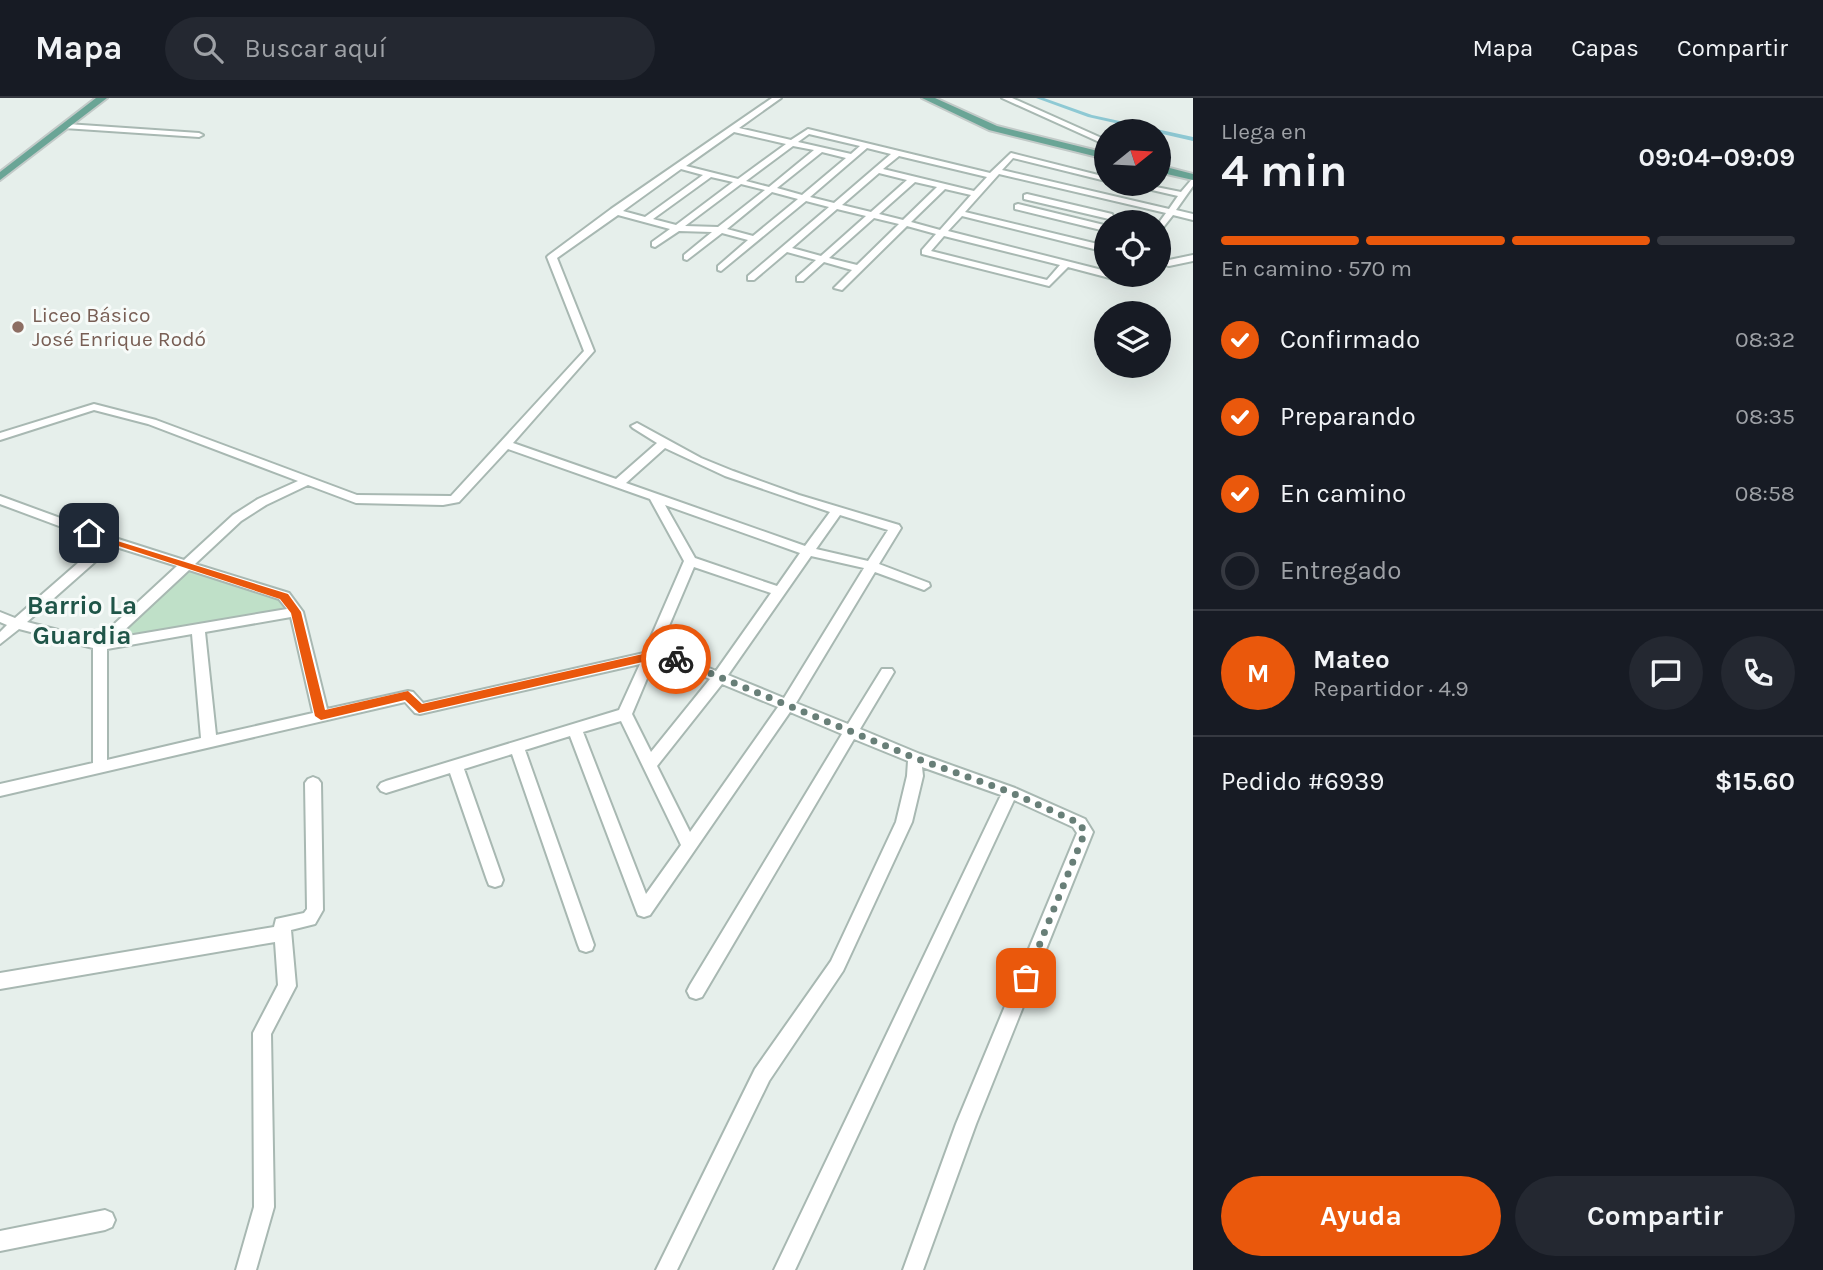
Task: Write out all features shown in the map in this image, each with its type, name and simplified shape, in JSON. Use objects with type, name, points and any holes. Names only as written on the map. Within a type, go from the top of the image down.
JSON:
[{"type":"main road","points":[[0,177],[102,98]]},
{"type":"main road","points":[[928,98],[993,128],[1094,153]]},
{"type":"main road","points":[[1171,172],[1193,178]]},
{"type":"street","points":[[0,437],[94,407],[152,422],[356,499],[454,499],[508,445],[589,351],[552,257],[777,98]]},
{"type":"street","points":[[1006,98],[1094,138]]},
{"type":"street","points":[[67,126],[199,135]]},
{"type":"street","points":[[732,129],[853,157]]},
{"type":"street","points":[[655,244],[808,131],[865,146],[995,174],[1041,181],[1193,217]]},
{"type":"street","points":[[721,268],[865,146]]},
{"type":"street","points":[[687,257],[821,149]]},
{"type":"street","points":[[751,278],[897,153]]},
{"type":"street","points":[[1065,265],[1049,283],[925,252],[1012,155],[1094,176]]},
{"type":"street","points":[[681,164],[709,174],[742,180]]},
{"type":"street","points":[[681,164],[1094,270]]},
{"type":"street","points":[[878,170],[976,194]]},
{"type":"street","points":[[646,219],[709,174]]},
{"type":"street","points":[[1172,213],[1193,178]]},
{"type":"street","points":[[800,279],[913,179]]},
{"type":"street","points":[[1004,224],[1041,181]]},
{"type":"street","points":[[839,288],[943,186]]},
{"type":"street","points":[[1171,193],[1183,195]]},
{"type":"street","points":[[1027,197],[1094,213]]},
{"type":"street","points":[[1115,210],[1122,202]]},
{"type":"street","points":[[1018,207],[1094,225]]},
{"type":"street","points":[[614,211],[678,228],[720,230],[754,239]]},
{"type":"street","points":[[960,213],[1094,246]]},
{"type":"street","points":[[1022,252],[1037,233]]},
{"type":"street","points":[[1087,245],[1094,236]]},
{"type":"street","points":[[787,248],[859,269]]},
{"type":"street","points":[[1022,252],[1094,271]]},
{"type":"street","points":[[1171,263],[1193,258]]},
{"type":"street","points":[[575,730],[644,910],[788,704],[895,528],[723,472],[663,443],[637,426]]},
{"type":"street","points":[[619,483],[663,443]]},
{"type":"street","points":[[508,445],[807,551],[871,566],[925,586]]},
{"type":"street","points":[[100,765],[100,645],[237,519],[307,481]]},
{"type":"street","points":[[655,498],[690,561],[778,591]]},
{"type":"street","points":[[0,500],[111,541],[284,596],[296,612],[321,716]]},
{"type":"street","points":[[651,763],[720,676],[837,510]]},
{"type":"street","points":[[0,639],[111,541]]},
{"type":"street","points":[[688,844],[625,714],[690,561]]},
{"type":"street","points":[[0,617],[16,624],[100,645],[296,612]]},
{"type":"street","points":[[198,630],[209,743]]},
{"type":"street","points":[[0,790],[408,696],[419,709],[649,653],[720,676],[915,758],[1010,792],[1079,823],[1085,832],[966,1124],[913,1270]]},
{"type":"street","points":[[696,991],[854,732],[887,672]]},
{"type":"street","points":[[386,787],[456,768],[625,714]]},
{"type":"street","points":[[517,747],[586,945]]},
{"type":"street","points":[[666,1270],[762,1075],[837,966],[904,822],[915,776],[915,758]]},
{"type":"street","points":[[456,768],[495,880]]},
{"type":"street","points":[[246,1270],[264,1207],[262,1033],[287,986],[282,924],[309,919],[315,910],[313,783]]},
{"type":"street","points":[[784,1270],[1010,792]]},
{"type":"street","points":[[0,981],[282,933]]},
{"type":"street","points":[[0,1241],[105,1220]]},
{"type":"green space","points":[[187,563],[284,596],[296,612],[100,645]]},
{"type":"waterway","points":[[1039,98],[1090,116],[1193,139]]},
{"type":"way so far","points":[[676,659],[915,758],[1010,792],[1079,823],[1085,832],[1026,978]]},
{"type":"place","name":"Liceo Básico José Enrique Rodó","points":[[18,327]]},
{"type":"district","name":"Barrio La Guardia","points":[[82,620]]},
{"type":"route","points":[[89,533],[284,596],[296,612],[321,716],[408,696],[419,709],[647,657],[651,649],[676,659]]}]
